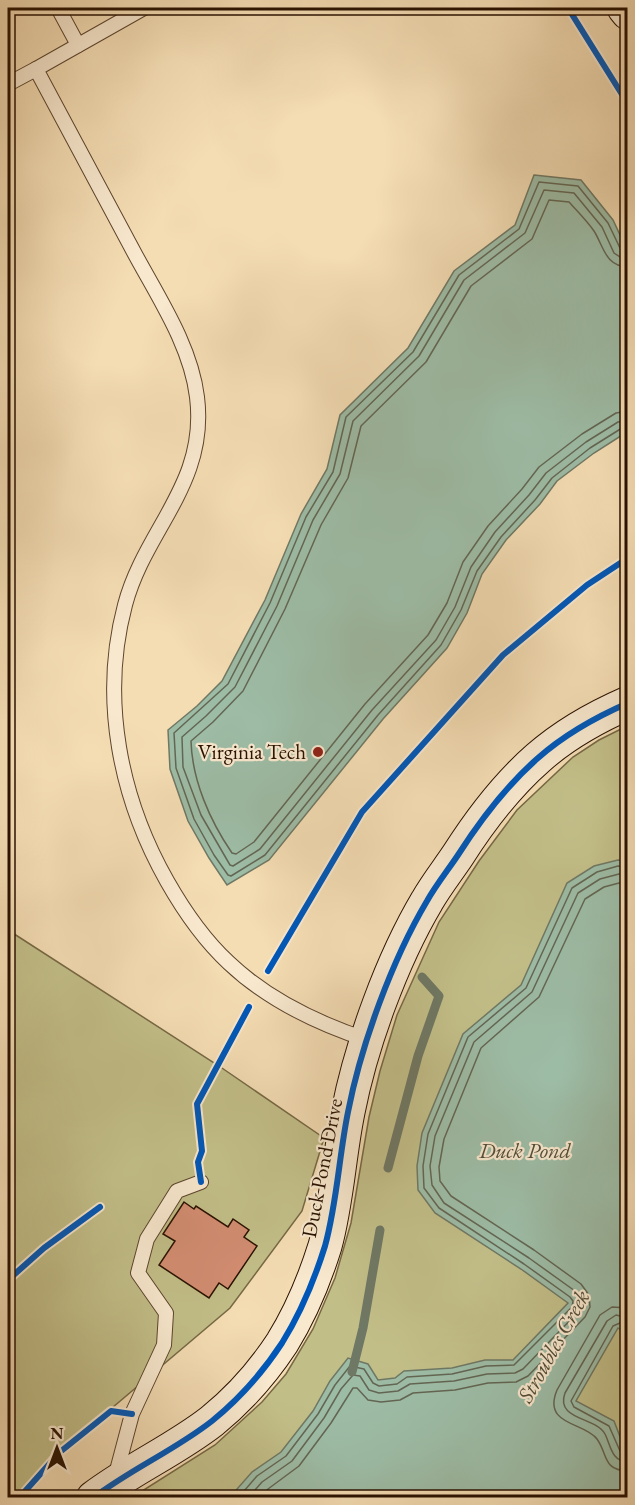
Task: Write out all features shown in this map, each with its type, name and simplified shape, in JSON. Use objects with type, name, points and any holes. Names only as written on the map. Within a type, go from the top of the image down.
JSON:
[{"type":"street","points":[[624,8],[627,13]]},
{"type":"street","name":"Duck Pond Drive","points":[[104,1490],[212,1421],[258,1376],[283,1341],[306,1295],[325,1246],[348,1112],[368,1040],[393,969],[427,900],[484,815],[510,785],[539,757],[581,726],[627,703]]},
{"type":"lane","points":[[58,8],[78,45]]},
{"type":"lane","points":[[8,84],[144,8]]},
{"type":"lane","points":[[36,69],[167,314],[190,364],[197,397],[198,426],[193,460],[182,489],[133,580],[118,633],[115,692],[117,734],[122,768],[131,803],[144,837],[178,899],[200,932],[228,963],[259,988],[334,1029],[368,1040]]},
{"type":"lane","points":[[104,1490],[132,1414],[164,1345],[166,1313],[138,1273],[147,1239],[177,1191],[201,1182]]},
{"type":"shaded area","points":[[627,726],[627,1497],[131,1498],[215,1445],[262,1402],[286,1374],[313,1329],[335,1278],[351,1223],[369,1117],[380,1071],[397,1015],[439,922],[479,861],[517,810],[573,757]]},
{"type":"shaded area","points":[[8,930],[219,1066],[324,1138],[302,1211],[230,1308],[60,1452],[19,1498],[8,1497]]},
{"type":"water","points":[[534,175],[581,180],[613,220],[627,250],[627,432],[557,481],[540,504],[506,540],[482,574],[467,613],[447,648],[383,719],[269,860],[227,885],[188,821],[170,769],[168,730],[222,681],[265,600],[301,514],[327,469],[340,415],[408,348],[454,271],[515,225]]},
{"type":"water","name":"Duck Pond","points":[[618,860],[628,861],[627,1334],[618,1328],[576,1401],[614,1421],[627,1455],[627,1497],[230,1497],[252,1472],[281,1452],[313,1411],[330,1381],[348,1358],[368,1364],[378,1380],[395,1378],[404,1371],[452,1368],[485,1360],[513,1360],[568,1303],[521,1269],[435,1213],[418,1190],[417,1166],[422,1133],[463,1034],[521,985],[567,883],[594,866]]},
{"type":"building","points":[[184,1202],[194,1209],[196,1206],[228,1227],[233,1219],[249,1230],[244,1237],[257,1246],[228,1289],[219,1283],[209,1298],[159,1265],[175,1241],[163,1234]]},
{"type":"waterway","points":[[388,1168],[418,1056],[439,996],[422,977]]},
{"type":"waterway","points":[[352,1372],[363,1328],[380,1230]]},
{"type":"cycle path","points":[[568,8],[628,104]]},
{"type":"cycle path","points":[[268,971],[362,812],[503,655],[587,585],[628,558]]},
{"type":"cycle path","points":[[93,1498],[212,1421],[250,1385],[282,1343],[306,1296],[325,1246],[348,1112],[361,1059],[379,1004],[414,924],[434,889],[476,829],[515,780],[538,758],[569,734],[628,703]]},
{"type":"cycle path","points":[[201,1182],[198,1162],[202,1151],[197,1104],[249,1007]]},
{"type":"cycle path","points":[[8,1280],[44,1248],[100,1207]]},
{"type":"cycle path","points":[[19,1498],[60,1452],[111,1411],[132,1414]]},
{"type":"place","name":"Virginia Tech","points":[[318,752]]},
{"type":"water label","name":"Stroubles Creek","points":[[553,1346]]}]
